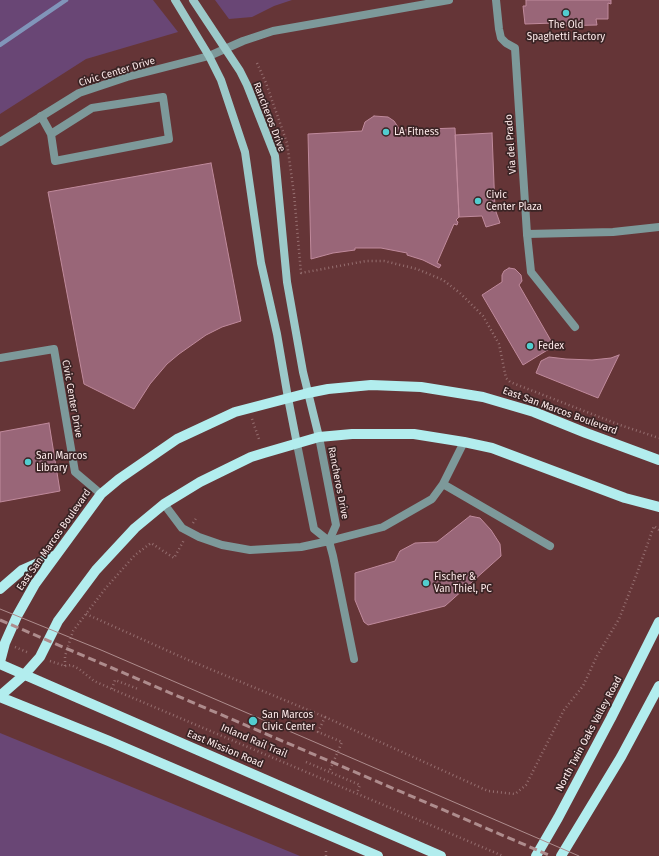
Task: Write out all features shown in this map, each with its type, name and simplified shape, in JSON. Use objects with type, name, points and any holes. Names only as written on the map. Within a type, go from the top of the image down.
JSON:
[{"type":"main road","points":[[174,0],[185,16],[222,80],[245,152],[261,263],[277,334],[298,444]]},
{"type":"main road","name":"Rancheros Drive","points":[[193,0],[240,71],[275,156],[287,282],[308,393],[319,437]]},
{"type":"main road","name":"East San Marcos Boulevard","points":[[0,663],[5,643],[17,616],[35,584],[101,494],[119,479],[177,439],[235,412],[328,389],[371,385],[421,387],[483,397],[534,412],[659,460]]},
{"type":"main road","points":[[378,856],[116,744],[0,697],[40,658],[58,621],[96,570],[135,528],[164,504],[200,482],[251,457],[319,437],[352,434],[414,434],[464,442],[492,448],[625,498],[659,506]]},
{"type":"main road","points":[[0,590],[22,570],[57,554]]},
{"type":"main road","name":"North Twin Oaks Valley Road","points":[[536,856],[615,711],[659,622]]},
{"type":"main road","name":"East Mission Road","points":[[0,663],[24,675],[441,856]]},
{"type":"main road","points":[[561,856],[621,757],[659,686]]},
{"type":"street","points":[[225,49],[273,31],[449,0]]},
{"type":"street","name":"Via del Prado","points":[[496,0],[501,38],[515,48],[527,234]]},
{"type":"street","name":"Civic Center Drive","points":[[0,142],[79,93],[127,77],[209,56],[225,49]]},
{"type":"street","points":[[41,116],[50,134],[55,161],[169,139],[163,97],[92,108],[50,134]]},
{"type":"street","points":[[575,327],[531,272],[527,234],[613,232],[659,227]]},
{"type":"street","name":"Civic Center Drive","points":[[0,358],[54,349],[75,472],[101,494]]},
{"type":"street","name":"Rancheros Drive","points":[[319,437],[336,525],[329,541]]},
{"type":"street","points":[[164,504],[182,528],[199,537],[222,545],[250,550],[301,547],[383,527],[432,499],[443,484],[464,442]]},
{"type":"street","points":[[298,444],[314,529],[329,541],[354,659]]},
{"type":"street","points":[[443,484],[550,546]]},
{"type":"path","points":[[257,63],[266,83],[286,143],[294,194],[302,273],[366,261],[384,261],[417,269],[443,280],[460,293],[483,316],[499,344],[506,378],[510,382],[620,425],[659,438]]},
{"type":"path","points":[[252,419],[259,439]]},
{"type":"path","points":[[65,666],[65,656],[73,630],[105,589],[135,555],[151,542],[174,558],[196,517]]},
{"type":"path","points":[[86,614],[186,659],[325,717],[488,791],[515,794],[526,785],[564,710],[583,686],[597,656],[618,619],[636,576],[654,526],[659,530]]},
{"type":"path","name":"Inland Rail Trail","points":[[5,643],[40,658],[65,666],[71,665],[94,681],[112,689],[503,856]]},
{"type":"path","points":[[112,689],[115,680],[138,689]]},
{"type":"path","points":[[325,717],[318,732],[342,742],[329,772]]},
{"type":"path","points":[[306,762],[360,785],[357,793]]},
{"type":"path","points":[[326,849],[326,856]]},
{"type":"shaded area","points":[[0,0],[153,0],[178,32],[86,59],[0,114]]},
{"type":"shaded area","points":[[215,0],[292,0],[274,6],[252,17],[229,19]]},
{"type":"shaded area","points":[[0,733],[300,856],[0,856]]},
{"type":"building","name":"The Old Spaghetti Factory","points":[[526,0],[611,0],[611,4],[608,3],[608,19],[596,19],[597,25],[554,26],[554,23],[525,24],[523,6],[526,6]]},
{"type":"building","points":[[374,116],[388,117],[394,121],[400,130],[455,128],[459,217],[456,220],[458,222],[457,225],[454,224],[437,263],[441,265],[439,268],[423,260],[407,255],[407,253],[381,248],[355,248],[355,250],[333,253],[311,259],[308,134],[362,131],[365,122]]},
{"type":"building","points":[[492,133],[495,209],[500,223],[486,227],[482,216],[459,217],[455,135]]},
{"type":"building","points":[[211,163],[241,321],[222,327],[206,335],[179,354],[167,364],[150,384],[134,409],[84,384],[48,192]]},
{"type":"building","points":[[509,268],[515,269],[521,275],[522,281],[519,285],[554,346],[523,365],[482,295],[502,282],[502,275],[504,271]]},
{"type":"building","points":[[619,355],[598,398],[536,373],[541,361],[549,357],[592,360],[611,358]]},
{"type":"building","name":"San Marcos Library","points":[[49,423],[60,491],[0,502],[0,432]]},
{"type":"building","points":[[470,516],[480,518],[491,530],[500,544],[501,556],[445,606],[368,625],[364,622],[355,600],[355,573],[395,561],[400,551],[415,543],[437,542]]},
{"type":"waterway","points":[[0,45],[66,0]]},
{"type":"tram line","points":[[0,609],[101,650],[579,856]]},
{"type":"railway","points":[[0,620],[551,856]]},
{"type":"place","name":"The Old Spaghetti Factory","points":[[566,13]]},
{"type":"place","name":"LA Fitness","points":[[386,132]]},
{"type":"place","name":"Civic Center Plaza","points":[[478,201]]},
{"type":"place","name":"Fedex","points":[[530,346]]},
{"type":"place","name":"San Marcos Library","points":[[28,462]]},
{"type":"place","name":"Fischer & Van Thiel, PC","points":[[426,583]]},
{"type":"place","name":"San Marcos Civic Center","points":[[253,721]]}]
